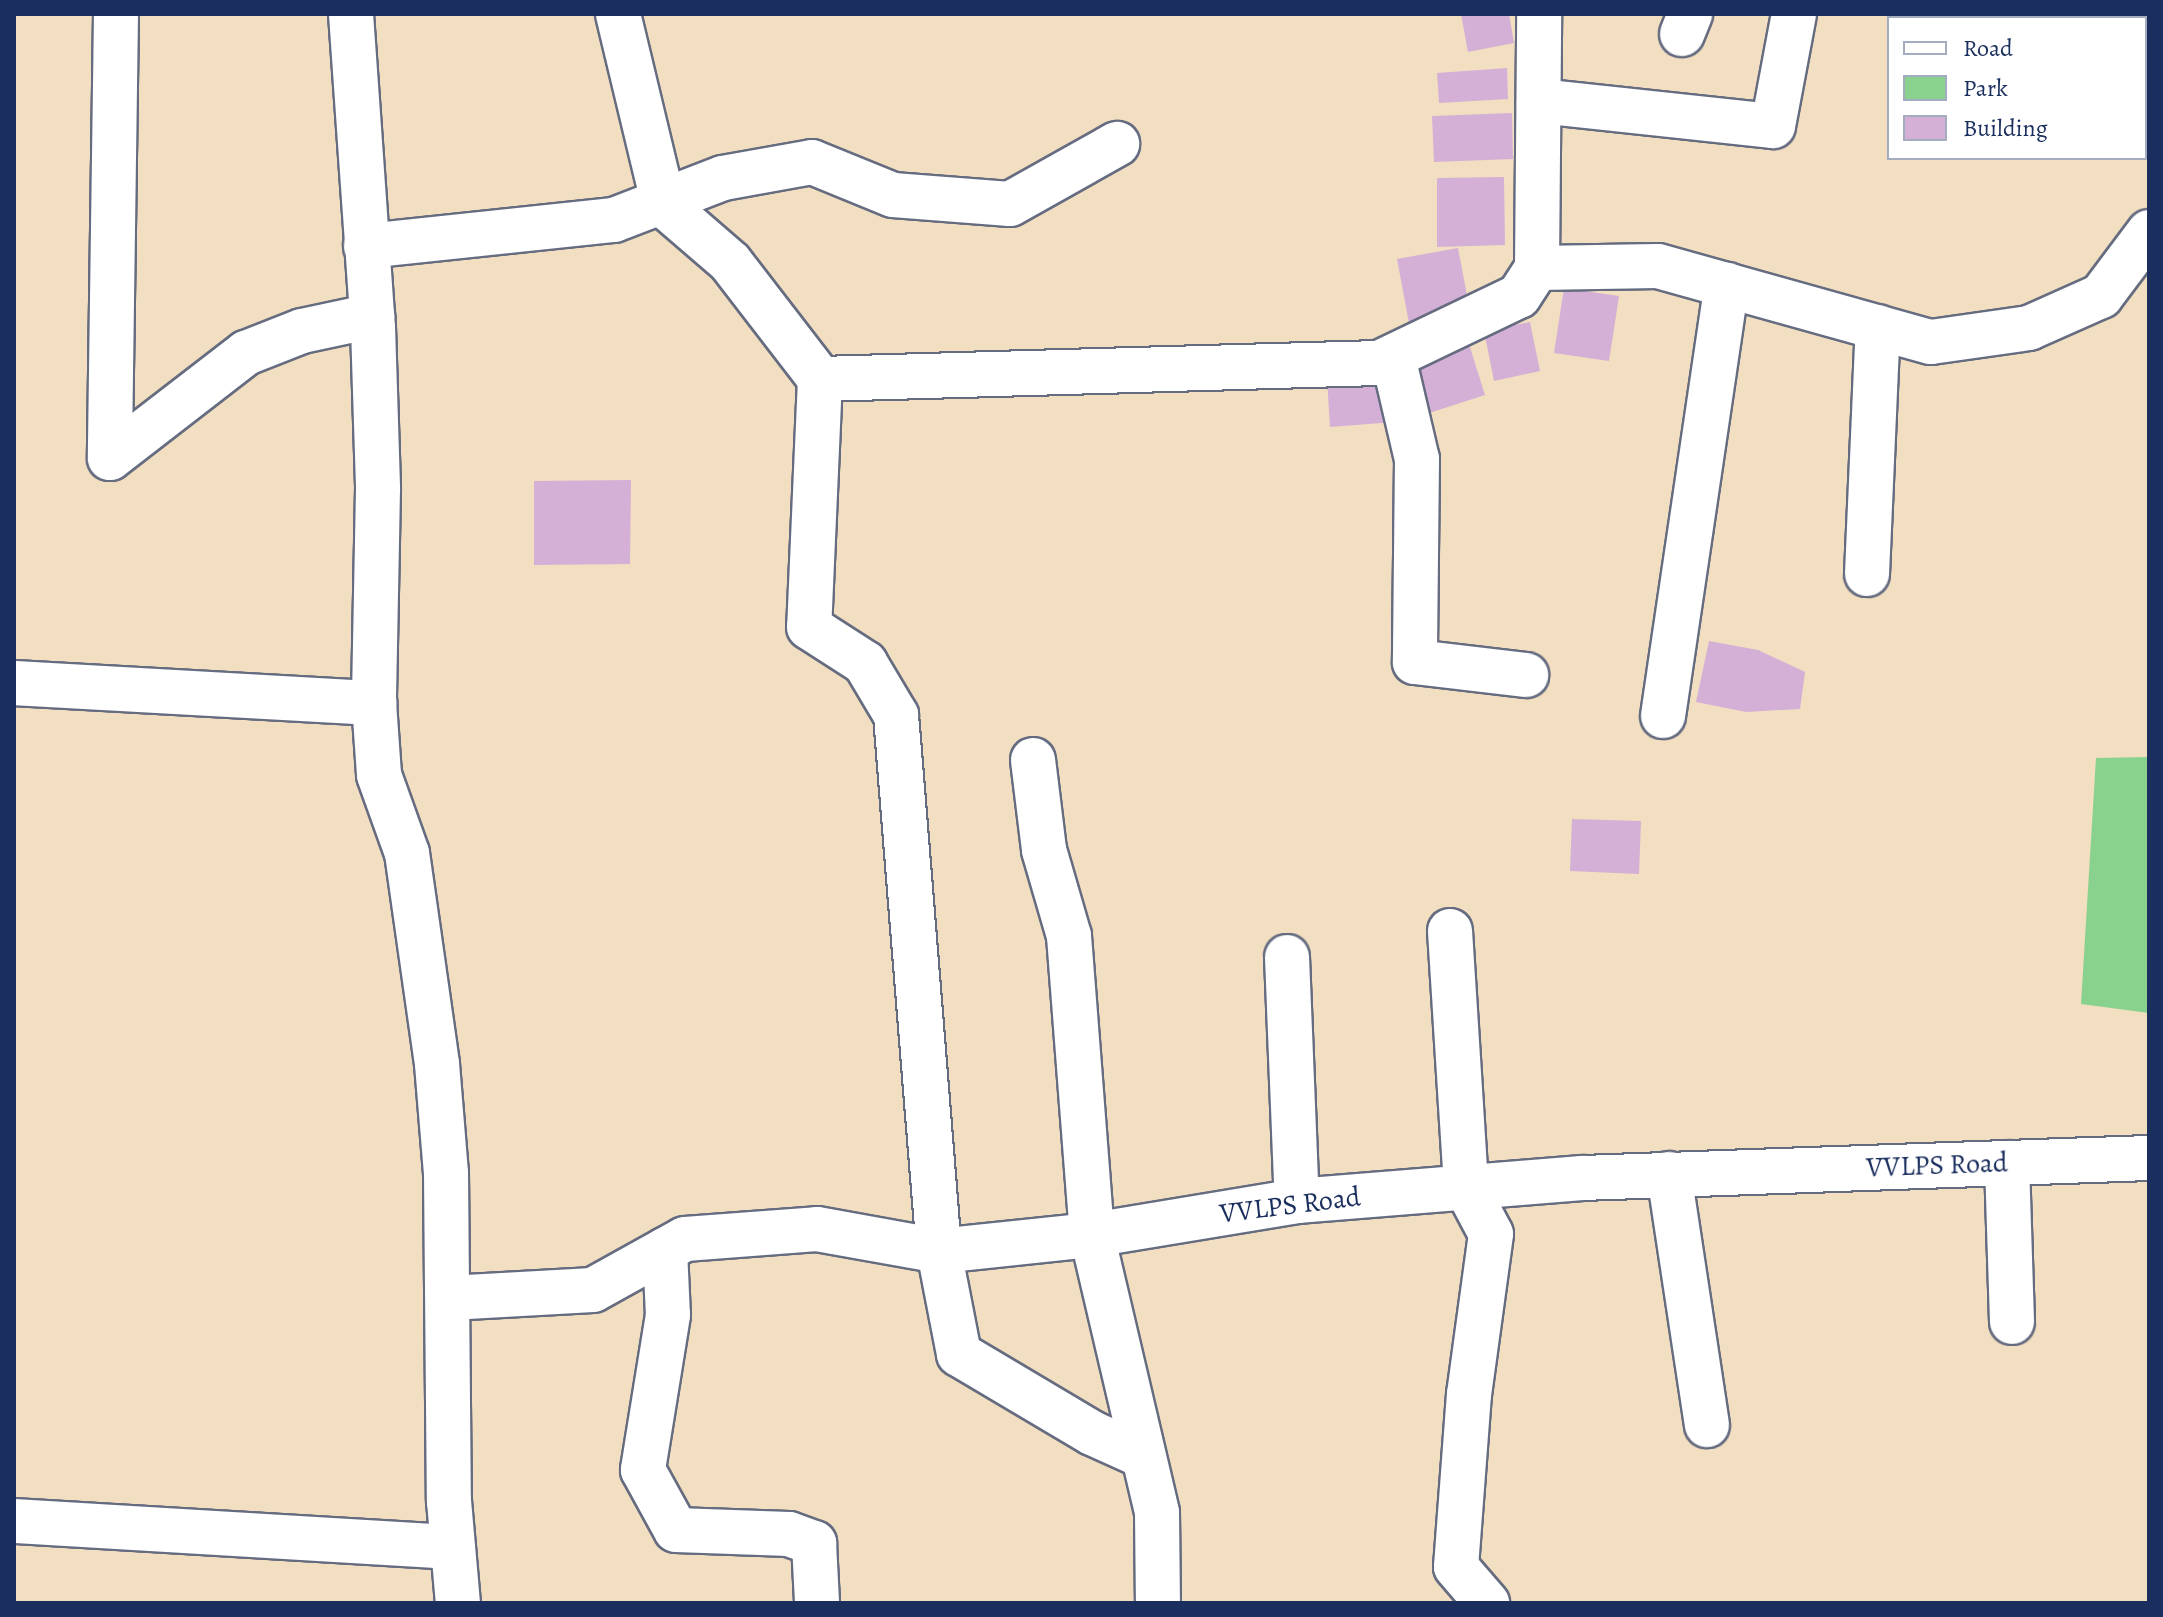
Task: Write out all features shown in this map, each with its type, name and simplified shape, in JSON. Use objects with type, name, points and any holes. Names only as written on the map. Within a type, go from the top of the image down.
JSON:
[{"type":"street","points":[[116,14],[110,458],[246,353],[302,331],[372,316]]},
{"type":"street","points":[[351,14],[372,316],[378,489],[374,703],[379,775],[407,853],[437,1064],[449,1298],[452,1547],[458,1603]]},
{"type":"street","points":[[618,14],[664,205],[730,262],[820,379],[809,627],[865,663],[896,715],[939,1251],[959,1354],[1092,1433],[1143,1456]]},
{"type":"street","points":[[820,379],[1379,363],[1519,296],[1537,268],[1539,14]]},
{"type":"street","points":[[1539,101],[1773,126],[1794,14]]},
{"type":"street","points":[[366,246],[614,220],[664,205],[723,178],[812,162],[893,195],[1010,204],[1117,144]]},
{"type":"street","points":[[1537,268],[1658,266],[1931,342],[2029,328],[2101,296],[2149,232]]},
{"type":"street","points":[[1663,716],[1727,285]]},
{"type":"street","points":[[1867,574],[1878,327]]},
{"type":"street","points":[[1393,357],[1417,459],[1415,662],[1526,675]]},
{"type":"street","points":[[14,683],[374,703]]},
{"type":"street","points":[[1033,760],[1044,850],[1069,936],[1092,1235],[1157,1513],[1158,1603]]},
{"type":"street","points":[[1450,931],[1466,1187],[1491,1234],[1469,1394],[1456,1567],[1487,1603]]},
{"type":"street","points":[[1287,957],[1297,1201]]},
{"type":"street","name":"VVLPS Road","points":[[449,1298],[593,1290],[685,1239],[817,1229],[939,1251],[1092,1235],[1297,1201],[1466,1187],[1669,1174],[2149,1158]]},
{"type":"street","points":[[2007,1163],[2012,1322]]},
{"type":"street","points":[[1669,1174],[1707,1425]]},
{"type":"street","points":[[665,1250],[668,1315],[643,1470],[676,1530],[789,1534],[814,1543],[817,1603]]},
{"type":"street","points":[[14,1521],[452,1547]]},
{"type":"green space","points":[[2149,757],[2149,1013],[2081,1004],[2096,758]]},
{"type":"building","points":[[1461,14],[1509,14],[1514,43],[1468,52]]},
{"type":"building","points":[[1507,68],[1508,99],[1439,103],[1437,73]]},
{"type":"building","points":[[1512,113],[1513,159],[1434,162],[1432,116]]},
{"type":"building","points":[[1504,177],[1505,245],[1437,247],[1437,178]]},
{"type":"building","points":[[1458,248],[1470,311],[1409,323],[1397,259]]},
{"type":"building","points":[[1564,288],[1619,296],[1609,361],[1554,353]]},
{"type":"building","points":[[1530,322],[1540,371],[1494,381],[1484,331]]},
{"type":"building","points":[[1469,344],[1485,395],[1423,415],[1406,365]]},
{"type":"building","points":[[1390,375],[1394,422],[1330,427],[1327,379]]},
{"type":"building","points":[[631,480],[630,564],[534,565],[534,481]]},
{"type":"building","points":[[1709,641],[1758,650],[1805,672],[1800,709],[1746,712],[1696,702]]},
{"type":"building","points":[[1572,819],[1641,821],[1639,874],[1570,871]]}]
